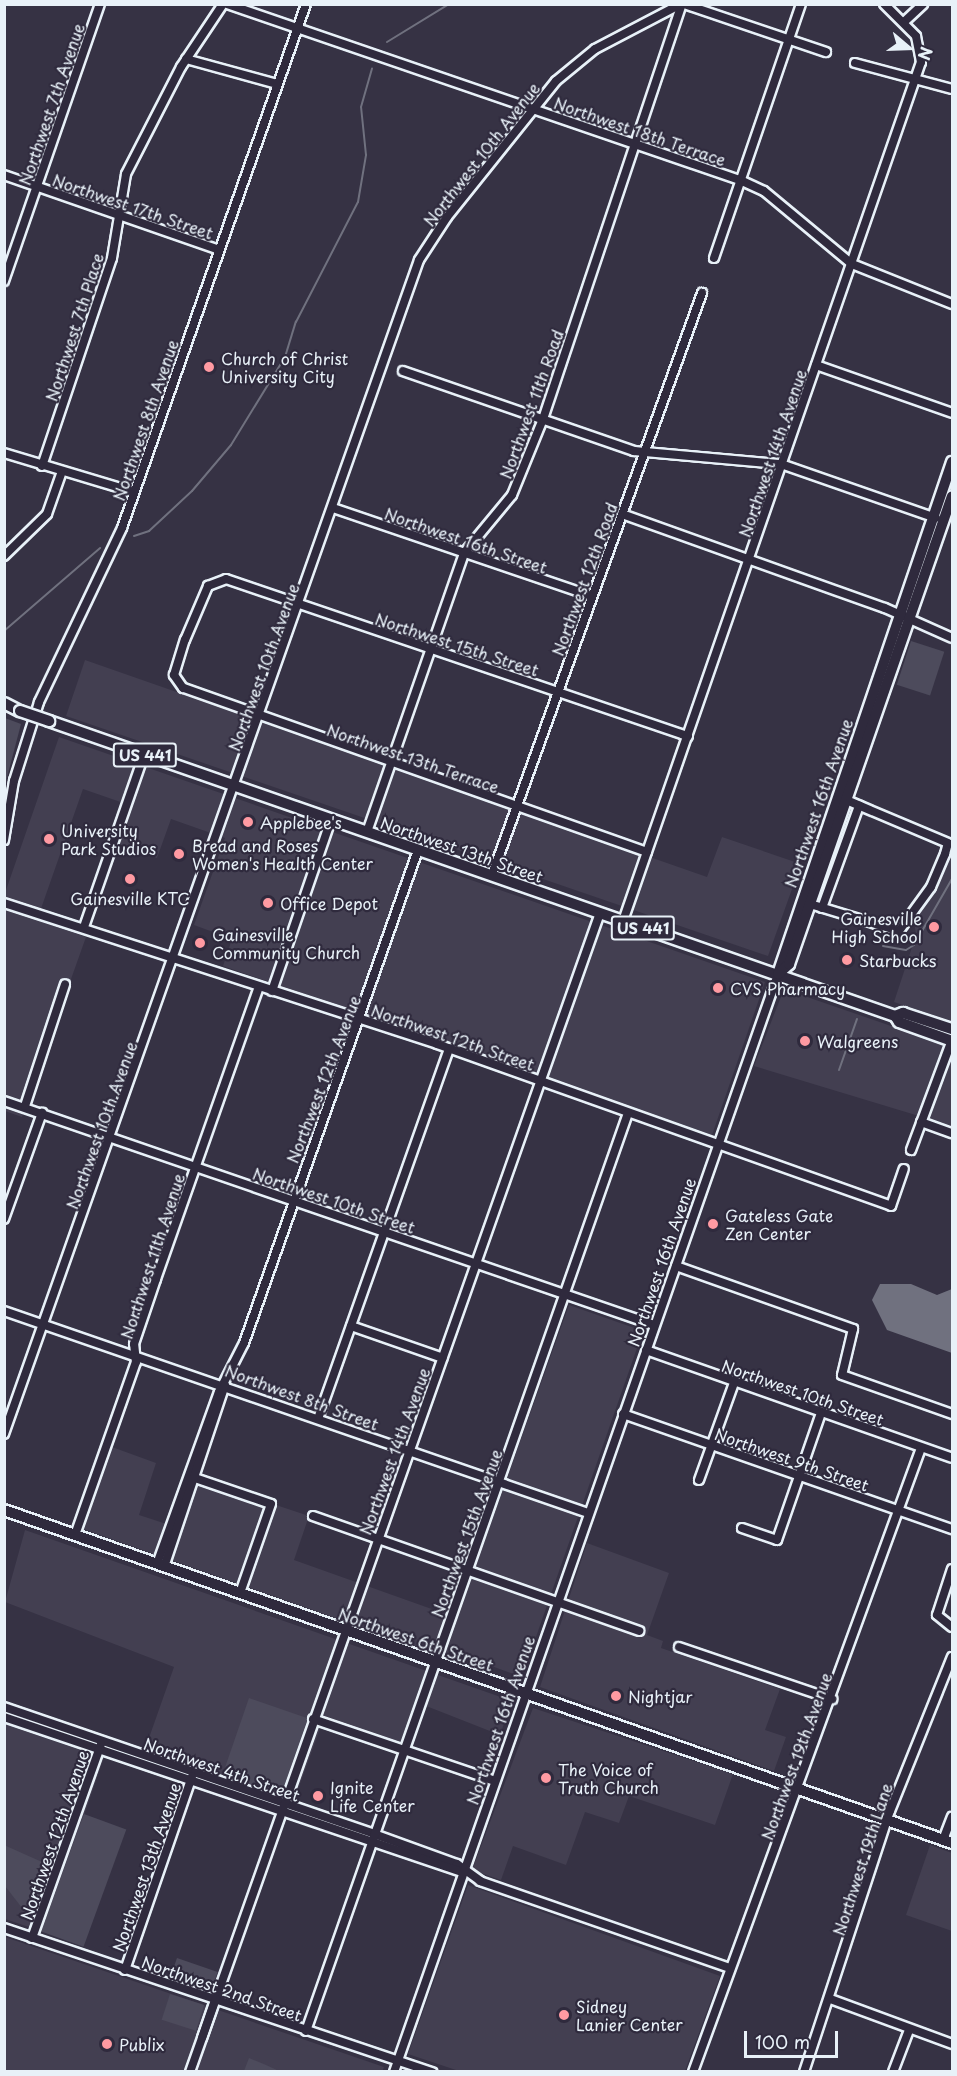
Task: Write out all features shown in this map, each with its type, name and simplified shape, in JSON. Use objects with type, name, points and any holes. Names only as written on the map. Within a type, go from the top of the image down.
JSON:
[{"type":"main road","name":"Northwest 16th Avenue","points":[[778,974],[939,519],[952,462]]},
{"type":"main road","name":"Northwest 16th Avenue","points":[[939,519],[952,496]]},
{"type":"main road","name":"Northwest 13th Street","points":[[4,703],[49,722],[895,1016],[903,1012],[951,1037]]},
{"type":"main road","name":"Northwest 13th Street","points":[[4,709],[20,711]]},
{"type":"main road","points":[[778,974],[789,964],[810,904],[841,797]]},
{"type":"main road","name":"Northwest 6th Street","points":[[4,1510],[948,1842]]},
{"type":"street","name":"Northwest 7th Avenue","points":[[4,281],[100,4]]},
{"type":"street","name":"Northwest 18th Terrace","points":[[225,4],[296,32],[535,108],[740,180],[764,191],[852,264],[952,304]]},
{"type":"street","name":"Northwest 7th Place","points":[[42,466],[100,301],[126,174],[186,59],[225,4]]},
{"type":"street","name":"Northwest 8th Avenue","points":[[4,840],[14,781],[39,702],[108,564],[306,4]]},
{"type":"street","points":[[683,4],[826,52]]},
{"type":"street","name":"Northwest 10th Avenue","points":[[4,1434],[260,718],[419,260],[556,81],[595,49],[683,4]]},
{"type":"street","name":"Northwest 11th Road","points":[[367,832],[464,554],[512,495],[543,419],[683,4]]},
{"type":"street","points":[[714,258],[801,4]]},
{"type":"street","name":"Northwest 14th Avenue","points":[[623,921],[916,76],[921,49],[904,22],[884,4]]},
{"type":"street","points":[[904,22],[923,4]]},
{"type":"street","points":[[186,59],[277,84]]},
{"type":"street","points":[[855,63],[916,76],[952,89]]},
{"type":"street","name":"Northwest 17th Street","points":[[4,176],[219,250]]},
{"type":"street","name":"Northwest 12th Road","points":[[492,875],[643,451],[702,293]]},
{"type":"street","points":[[816,365],[952,413]]},
{"type":"street","points":[[403,371],[643,451],[781,464],[939,519]]},
{"type":"street","points":[[4,453],[61,474],[134,492]]},
{"type":"street","points":[[4,556],[47,514],[61,474]]},
{"type":"street","name":"Northwest 16th Street","points":[[333,508],[591,596]]},
{"type":"street","points":[[622,514],[904,618],[952,638]]},
{"type":"street","name":"Northwest 15th Street","points":[[175,681],[203,594],[218,579],[300,603],[430,650],[688,736]]},
{"type":"street","name":"Northwest 13th Terrace","points":[[175,681],[260,718],[647,852]]},
{"type":"street","points":[[84,927],[144,755]]},
{"type":"street","points":[[810,904],[899,931],[931,887],[945,854],[948,843],[841,797]]},
{"type":"street","points":[[822,908],[859,806]]},
{"type":"street","points":[[272,991],[331,819]]},
{"type":"street","name":"Northwest 12th Avenue","points":[[161,1565],[292,1200],[361,1020],[418,850]]},
{"type":"street","name":"Northwest 12th Street","points":[[4,903],[84,927],[259,987],[450,1048],[891,1206],[904,1169]]},
{"type":"street","name":"Northwest 14th Avenue","points":[[190,2072],[407,1449],[443,1358],[600,913]]},
{"type":"street","name":"Northwest 16th Avenue","points":[[394,2072],[462,1872],[778,974]]},
{"type":"street","points":[[25,1106],[65,984]]},
{"type":"street","name":"Northwest 11th Avenue","points":[[75,1535],[195,1167],[259,987]]},
{"type":"street","points":[[911,1150],[951,1037]]},
{"type":"street","points":[[319,1416],[450,1048]]},
{"type":"street","name":"Northwest 10th Street","points":[[4,1101],[25,1106],[111,1138],[654,1325]]},
{"type":"street","points":[[4,1219],[42,1113]]},
{"type":"street","name":"Northwest 15th Avenue","points":[[306,2031],[403,1749],[628,1113]]},
{"type":"street","points":[[921,1122],[952,1133]]},
{"type":"street","points":[[676,1266],[853,1329],[842,1375],[952,1414]]},
{"type":"street","name":"Northwest 8th Street","points":[[4,1311],[226,1383],[407,1449],[500,1479],[588,1513]]},
{"type":"street","points":[[351,1326],[443,1358]]},
{"type":"street","name":"Northwest 10th Street","points":[[646,1350],[734,1383],[952,1458]]},
{"type":"street","points":[[699,1480],[734,1383]]},
{"type":"street","points":[[742,1528],[777,1540],[821,1413]]},
{"type":"street","name":"Northwest 9th Street","points":[[623,1414],[952,1529]]},
{"type":"street","name":"Northwest 19th Avenue","points":[[693,2072],[832,1699],[897,1510],[921,1448]]},
{"type":"street","points":[[192,1477],[271,1504],[240,1593]]},
{"type":"street","points":[[313,1516],[639,1632]]},
{"type":"street","points":[[952,1569],[937,1615],[952,1627]]},
{"type":"street","points":[[679,1647],[832,1699]]},
{"type":"street","name":"Northwest 19th Lane","points":[[804,2072],[889,1821],[952,1657]]},
{"type":"street","name":"Northwest 4th Street","points":[[8,1713],[283,1808],[374,1834],[457,1864],[462,1872]]},
{"type":"street","points":[[313,1719],[495,1781]]},
{"type":"street","name":"Northwest 12th Avenue","points":[[33,1938],[100,1745]]},
{"type":"street","name":"Northwest 13th Avenue","points":[[125,1970],[192,1777]]},
{"type":"street","name":"Northwest 4th Street","points":[[283,1808],[370,1844],[462,1872],[730,1968]]},
{"type":"street","points":[[948,1842],[952,1817]]},
{"type":"street","name":"Northwest 2nd Street","points":[[4,1928],[432,2072]]},
{"type":"street","points":[[830,1999],[952,2044]]},
{"type":"street","points":[[893,2072],[909,2030]]},
{"type":"shaded area","points":[[911,641],[944,652],[930,696],[897,685]]},
{"type":"shaded area","points":[[85,660],[707,877],[722,837],[801,864],[768,956],[66,716]]},
{"type":"shaded area","points":[[4,718],[21,724],[5,785]]},
{"type":"shaded area","points":[[59,737],[765,982],[712,1135],[223,966],[232,939],[194,925],[225,838],[171,819],[157,858],[119,844],[132,806],[83,789],[37,920],[86,937],[22,1117],[5,1111],[5,893]]},
{"type":"shaded area","name":"Gainesville High School","points":[[949,848],[952,850],[952,1022],[894,1002],[916,935],[913,914]]},
{"type":"shaded area","points":[[784,989],[952,1047],[952,1126],[754,1066]]},
{"type":"shaded area","points":[[569,1305],[643,1331],[522,1677],[461,1655],[432,1652],[83,1529],[112,1447],[156,1463],[139,1515],[182,1529],[198,1484],[274,1510],[276,1505],[309,1516],[294,1560],[457,1618]]},
{"type":"shaded area","points":[[25,1530],[512,1701],[500,1735],[416,1702],[397,1753],[321,1726],[293,1803],[144,1752],[174,1667],[5,1602]]},
{"type":"shaded area","points":[[587,1543],[669,1573],[647,1635],[663,1641],[661,1648],[780,1689],[765,1730],[786,1737],[774,1771],[540,1687]]},
{"type":"shaded area","points":[[249,1698],[308,1718],[280,1799],[221,1778]]},
{"type":"shaded area","points":[[533,1708],[733,1774],[715,1825],[629,1796],[619,1823],[585,1812],[566,1865],[513,1846],[501,1880],[472,1870]]},
{"type":"shaded area","points":[[5,1723],[104,1757],[44,1932],[5,1919]]},
{"type":"shaded area","points":[[84,1814],[126,1829],[84,1947],[41,1931]]},
{"type":"shaded area","points":[[4,1845],[51,1866],[33,1922],[5,1886]]},
{"type":"shaded area","points":[[930,1845],[952,1853],[952,1931],[906,1915]]},
{"type":"shaded area","name":"Sidney Lanier Center","points":[[468,1885],[720,1976],[685,2071],[459,2071],[408,2054]]},
{"type":"shaded area","points":[[5,1937],[384,2067],[382,2072],[5,2072]]},
{"type":"shaded area","points":[[177,1958],[218,1972],[210,1994],[170,1980]]},
{"type":"shaded area","points":[[170,1994],[204,2005],[196,2031],[162,2020]]},
{"type":"shaded area","points":[[249,2058],[266,2065],[279,2071],[244,2071]]},
{"type":"water","points":[[880,1284],[911,1284],[937,1295],[952,1289],[952,1353],[887,1330],[872,1300]]},
{"type":"waterway","points":[[387,42],[449,4]]},
{"type":"waterway","points":[[134,536],[149,531],[192,491],[231,445],[285,357],[296,322],[358,202],[366,155],[361,107],[372,69]]},
{"type":"waterway","points":[[4,631],[100,548]]},
{"type":"waterway","points":[[883,946],[906,950],[914,945],[952,879]]},
{"type":"waterway","points":[[839,1070],[857,1019]]},
{"type":"place","name":"Church of Christ University City","points":[[209,367]]},
{"type":"place","name":"Applebee's","points":[[248,822]]},
{"type":"place","name":"University Park Studios","points":[[49,839]]},
{"type":"place","name":"Bread and Roses Women's Health Center","points":[[179,854]]},
{"type":"place","name":"Gainesville KTC","points":[[130,879]]},
{"type":"place","name":"Office Depot","points":[[268,903]]},
{"type":"place","name":"Gainesville High School","points":[[934,927]]},
{"type":"place","name":"Gainesville Community Church","points":[[200,943]]},
{"type":"place","name":"Starbucks","points":[[847,960]]},
{"type":"place","name":"CVS Pharmacy","points":[[718,988]]},
{"type":"place","name":"Walgreens","points":[[805,1041]]},
{"type":"place","name":"Gateless Gate Zen Center","points":[[713,1224]]},
{"type":"place","name":"Nightjar","points":[[616,1696]]},
{"type":"place","name":"The Voice of Truth Church","points":[[546,1778]]},
{"type":"place","name":"Ignite Life Center","points":[[318,1796]]},
{"type":"place","name":"Sidney Lanier Center","points":[[564,2015]]},
{"type":"place","name":"Publix","points":[[107,2044]]}]
